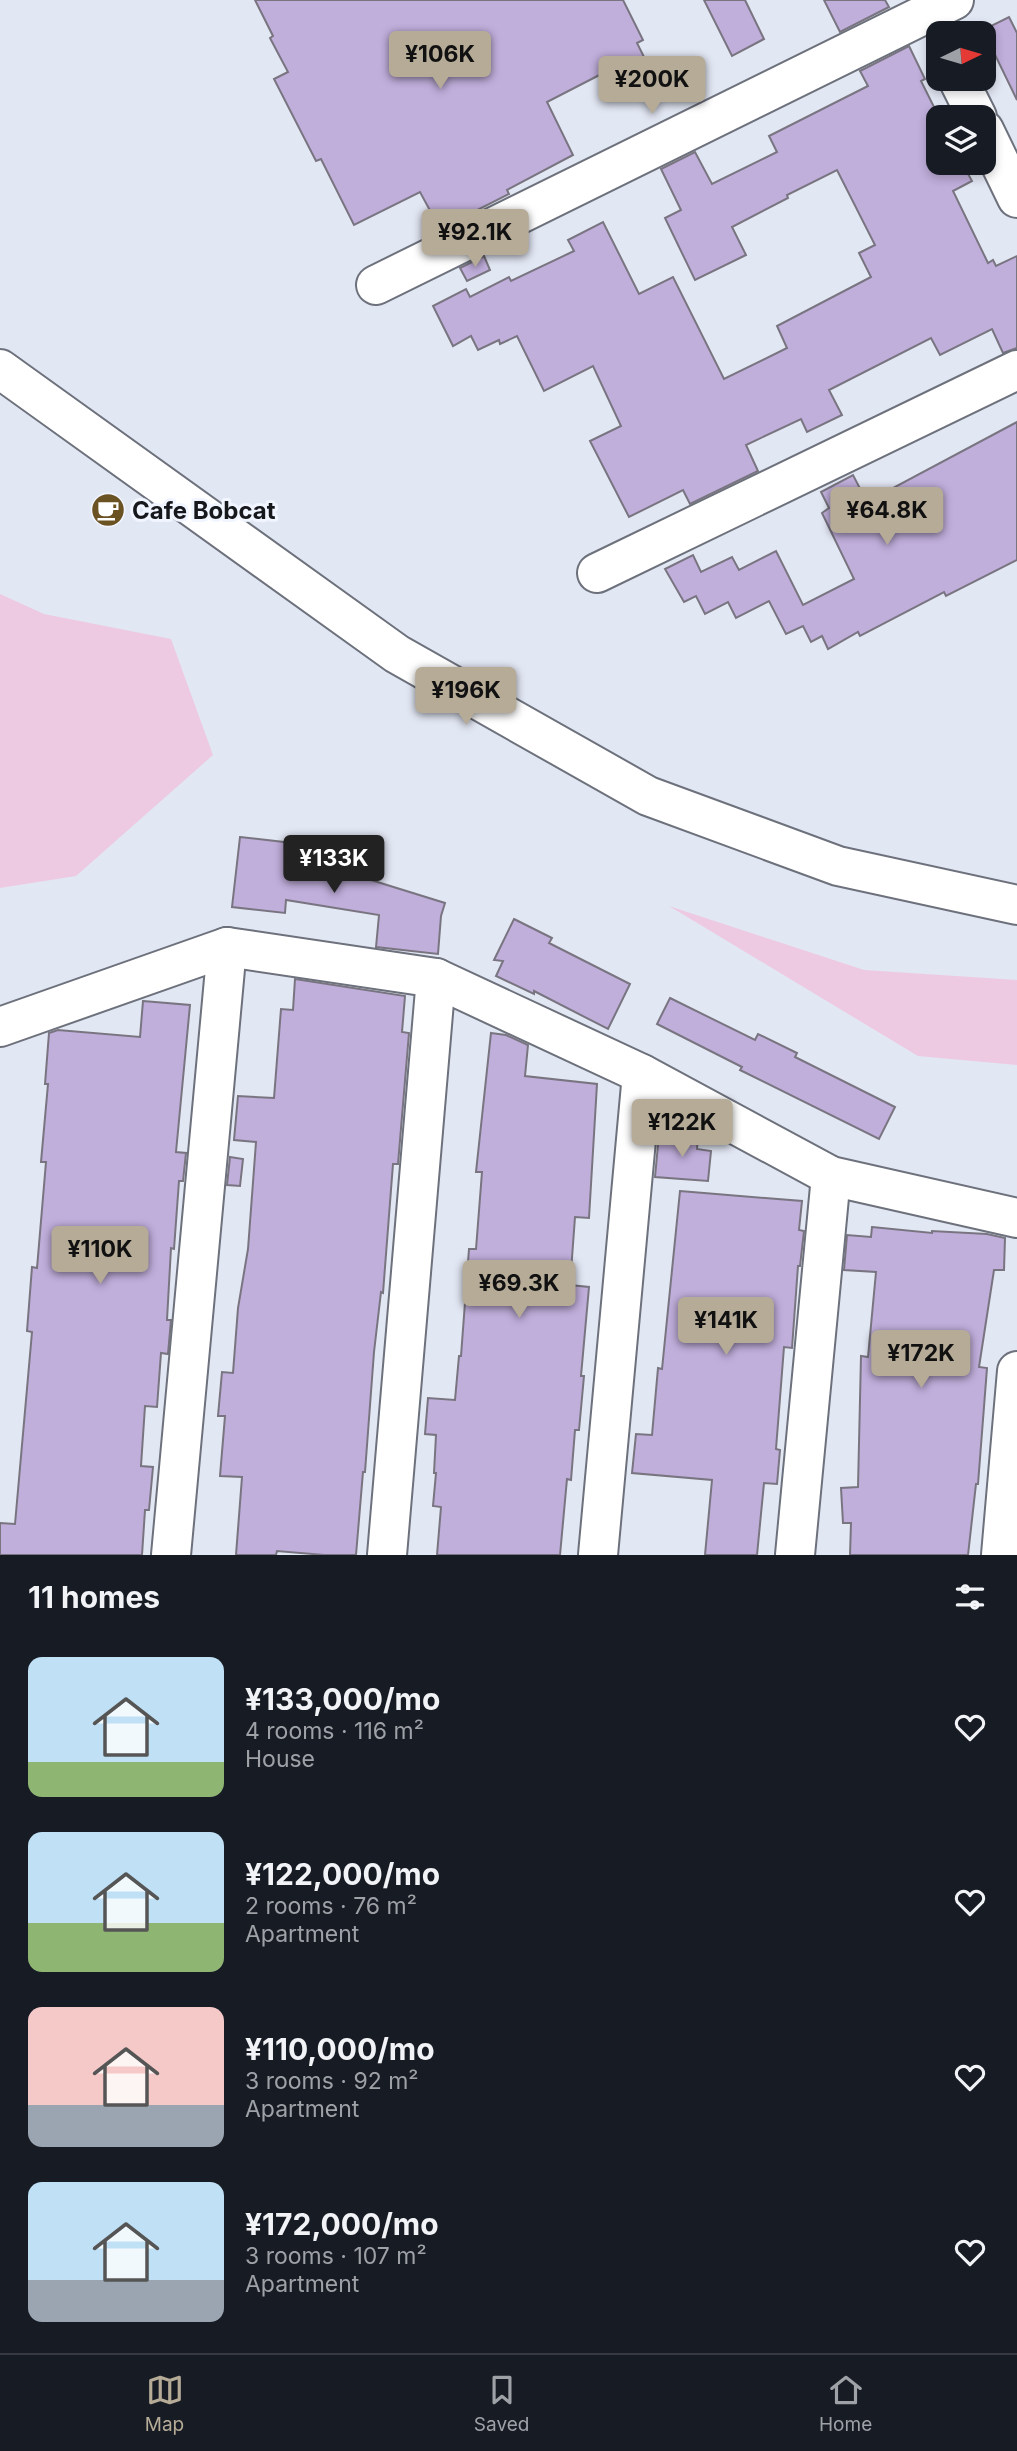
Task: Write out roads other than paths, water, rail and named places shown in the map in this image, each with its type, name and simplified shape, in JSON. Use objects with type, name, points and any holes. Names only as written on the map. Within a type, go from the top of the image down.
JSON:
[{"type":"street","points":[[376,285],[934,13]]},
{"type":"street","points":[[996,155],[1017,198]]},
{"type":"street","points":[[0,369],[397,654],[648,796],[838,866],[1017,905]]},
{"type":"street","points":[[597,573],[1017,370]]},
{"type":"street","points":[[171,1555],[227,947]]},
{"type":"street","points":[[1,1035],[227,947],[436,978],[642,1073],[831,1176],[1017,1218]]},
{"type":"street","points":[[387,1555],[436,978]]},
{"type":"street","points":[[598,1555],[642,1073]]},
{"type":"street","points":[[795,1555],[831,1176]]},
{"type":"street","points":[[1001,1555],[1017,1371]]},
{"type":"place","name":"Cafe Bobcat","points":[[108,510]]}]
